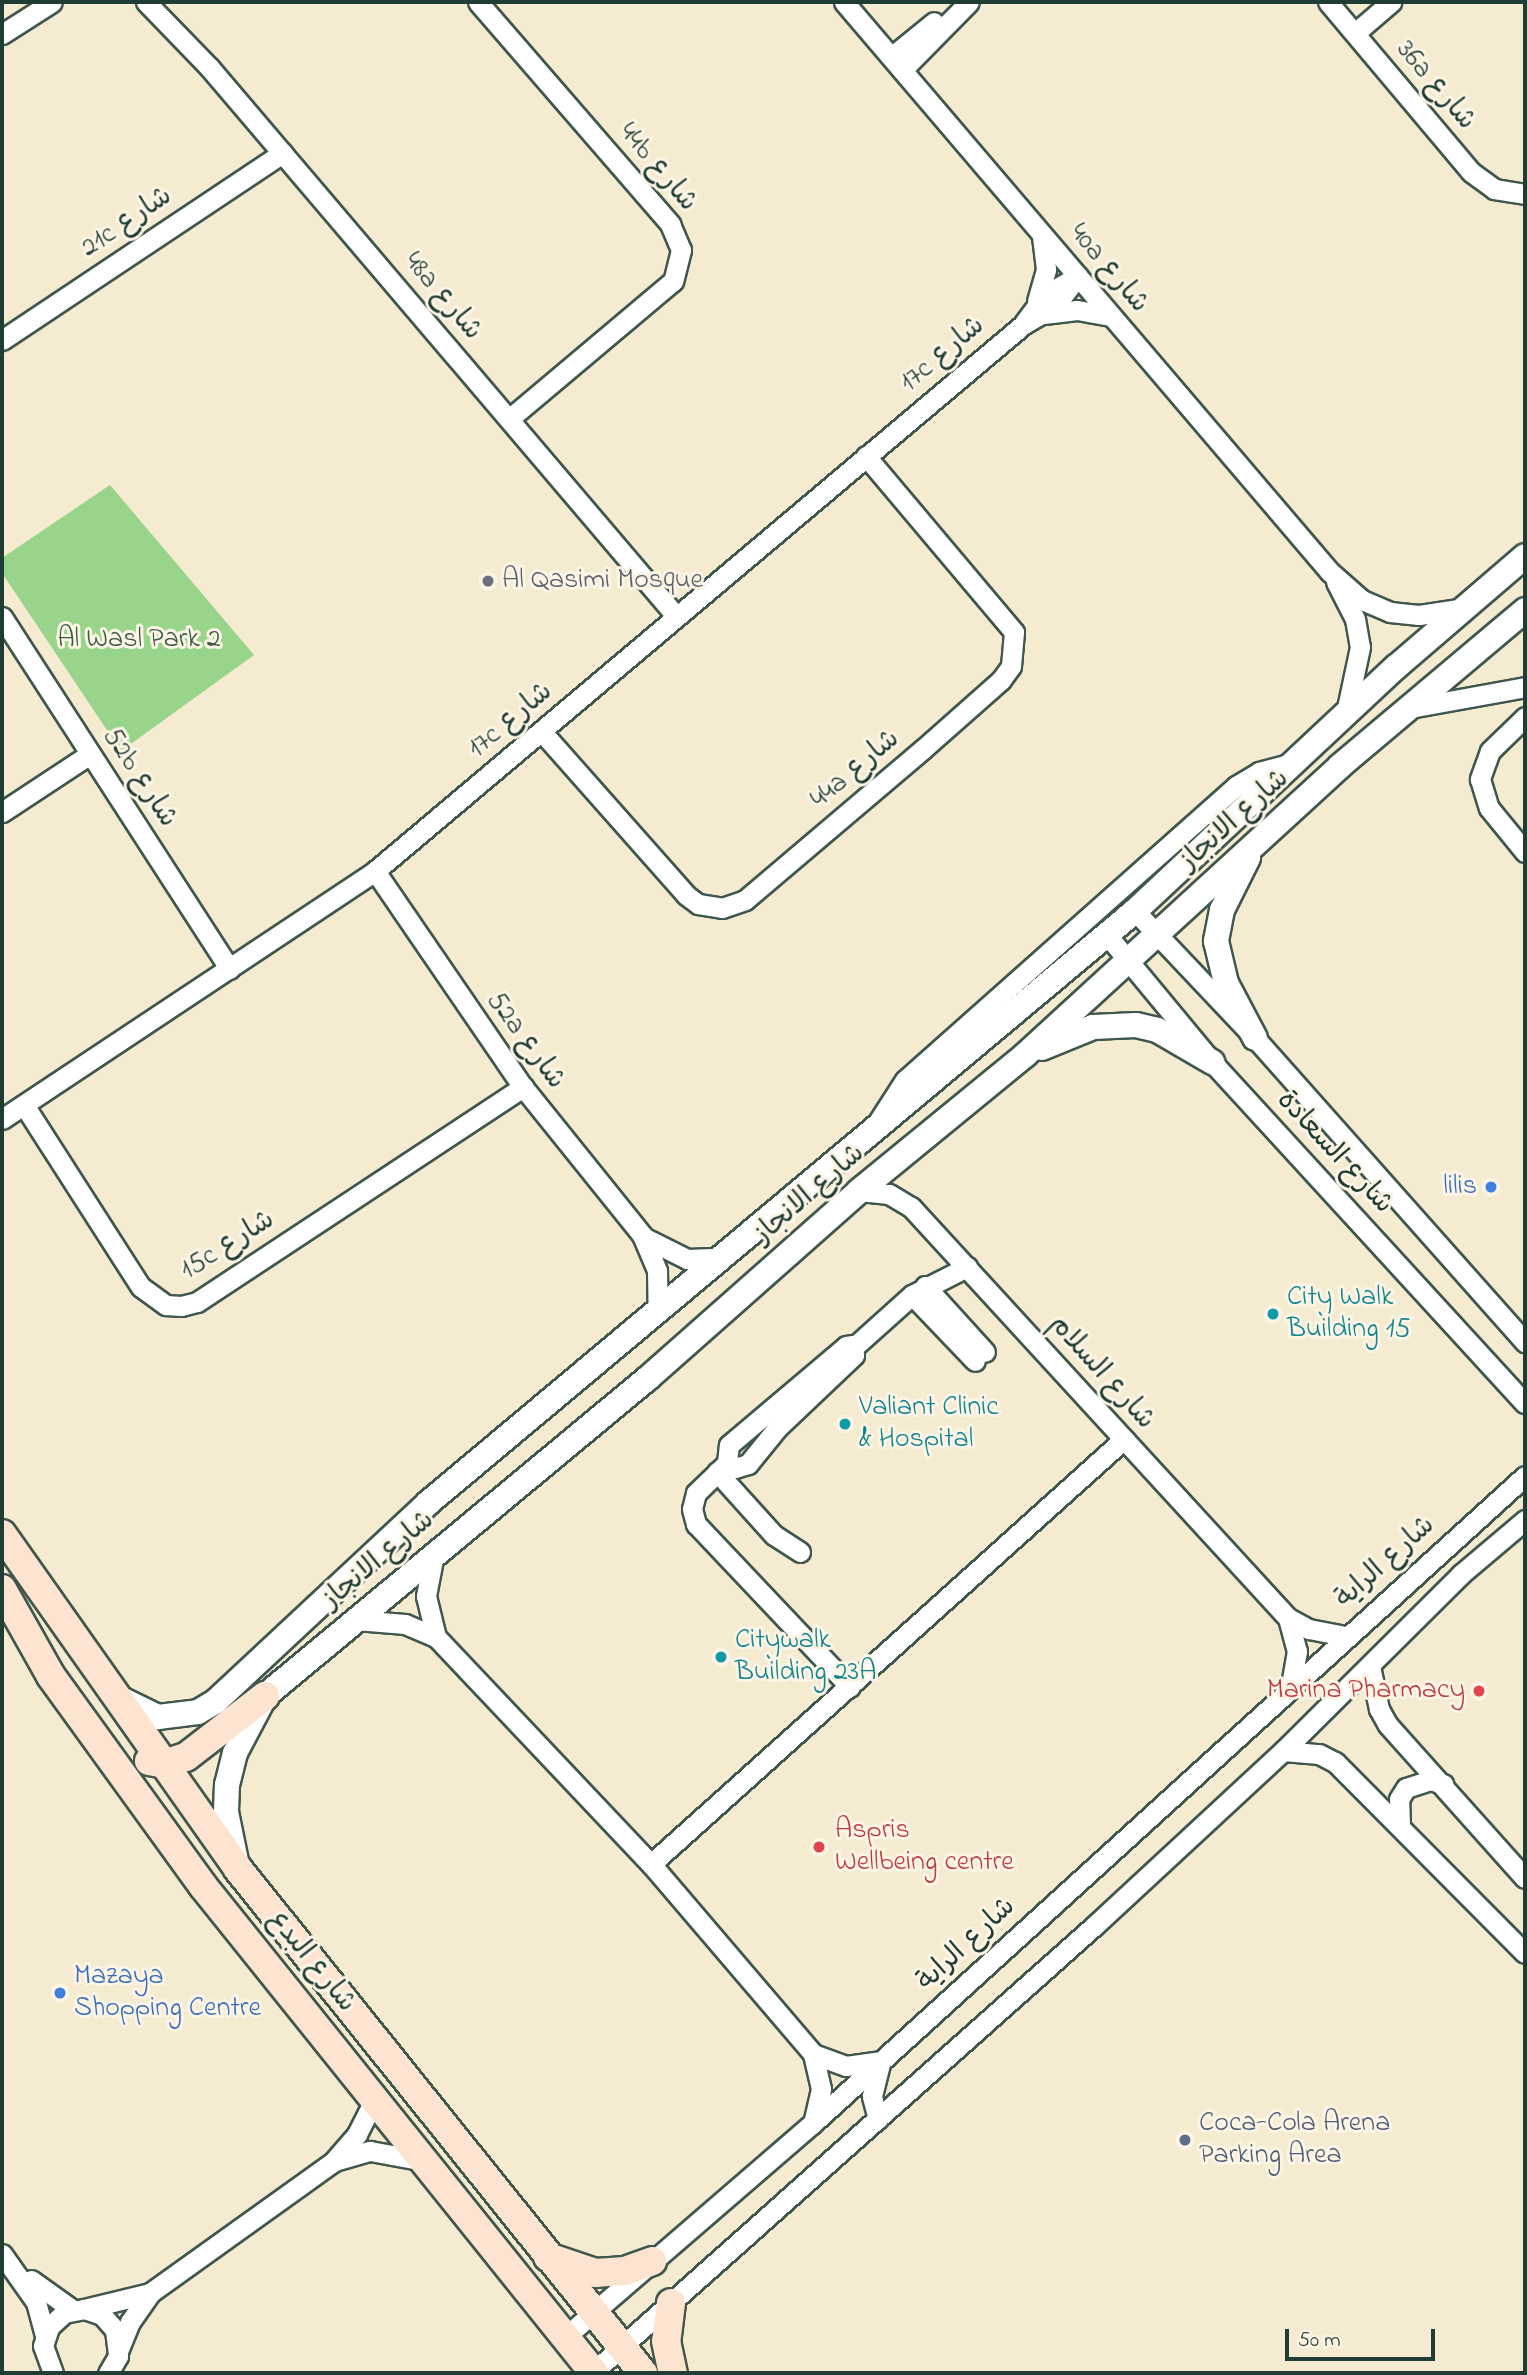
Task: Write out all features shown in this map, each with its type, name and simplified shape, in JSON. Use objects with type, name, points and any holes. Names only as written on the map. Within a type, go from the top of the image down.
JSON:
[{"type":"main road","name":"شارع البدع","points":[[2,1534],[112,1694],[238,1869],[546,2256],[643,2373]]},
{"type":"main road","name":"شارع البدع","points":[[7,1597],[51,1676],[164,1832],[373,2102],[594,2372]]},
{"type":"main road","points":[[7,1597],[41,1633],[119,1742],[144,1759],[164,1764],[197,1751],[265,1696]]},
{"type":"main road","points":[[546,2256],[595,2273],[625,2271],[652,2261]]},
{"type":"main road","points":[[671,2303],[666,2341],[673,2373]]},
{"type":"street","points":[[2,34],[52,2]]},
{"type":"street","name":"48a شارع","points":[[146,2],[162,9],[676,616]]},
{"type":"street","name":"44b شارع","points":[[478,2],[670,224],[681,250],[673,281],[509,419]]},
{"type":"street","name":"40a شارع","points":[[844,2],[1330,572],[1362,600],[1390,612],[1419,615],[1465,608]]},
{"type":"street","points":[[896,63],[960,2]]},
{"type":"street","points":[[896,63],[969,2]]},
{"type":"street","name":"36a شارع","points":[[1328,2],[1471,173],[1517,194]]},
{"type":"street","points":[[1355,33],[1391,2]]},
{"type":"street","name":"21c شارع","points":[[2,340],[282,153]]},
{"type":"street","points":[[1040,309],[1046,270],[1042,234]]},
{"type":"street","name":"17c شارع","points":[[2,1119],[230,970],[375,871],[1040,309],[1063,298],[1078,276]]},
{"type":"street","name":"17c شارع","points":[[1040,309],[1077,310],[1110,316]]},
{"type":"street","name":"44a شارع","points":[[542,732],[672,880],[692,899],[710,908],[746,900],[1001,680],[1013,657],[1014,632],[1006,616],[866,456]]},
{"type":"street","name":"شارع الانجاز","points":[[112,1694],[158,1717],[188,1715],[216,1701],[428,1503],[1135,911],[1297,762],[1346,713],[1525,556]]},
{"type":"street","name":"40a شارع","points":[[1330,572],[1355,619],[1360,647],[1346,713]]},
{"type":"street","name":"شارع الانجاز","points":[[238,1869],[226,1812],[227,1785],[235,1753],[265,1696],[648,1378],[859,1191],[1025,1055],[1254,845],[1525,610]]},
{"type":"street","name":"52b شارع","points":[[2,617],[230,970]]},
{"type":"street","points":[[1409,708],[1525,687]]},
{"type":"street","points":[[1525,717],[1485,759],[1480,779],[1489,808],[1525,852]]},
{"type":"street","points":[[2,812],[90,754]]},
{"type":"street","name":"شارع الانجاز","points":[[875,1129],[905,1080],[1236,786],[1259,772],[1297,762]]},
{"type":"street","points":[[1254,845],[1222,910],[1216,941],[1226,983],[1255,1038]]},
{"type":"street","name":"52a شارع","points":[[375,871],[523,1087],[642,1235],[657,1271],[658,1310]]},
{"type":"street","name":"شارع السعادة","points":[[1135,911],[1255,1038],[1525,1342]]},
{"type":"street","name":"شارع السعادة","points":[[1107,935],[1212,1062],[1525,1403]]},
{"type":"street","points":[[1025,1055],[1093,1027],[1115,1024],[1157,1030],[1212,1062]]},
{"type":"street","name":"15c شارع","points":[[24,1105],[141,1287],[159,1301],[181,1306],[197,1302],[523,1087]]},
{"type":"street","name":"شارع السلام","points":[[859,1191],[901,1198],[1288,1618],[1310,1629],[1345,1636]]},
{"type":"street","name":"52a شارع","points":[[642,1235],[678,1256],[720,1258]]},
{"type":"street","points":[[850,1688],[696,1524],[692,1509],[696,1493],[722,1468],[729,1446],[846,1346],[854,1346],[919,1290],[967,1267]]},
{"type":"street","points":[[919,1290],[981,1357]]},
{"type":"street","points":[[651,1864],[1124,1439]]},
{"type":"street","points":[[722,1468],[774,1535],[800,1552]]},
{"type":"street","name":"شارع الراية","points":[[565,2337],[812,2124],[1291,1685],[1525,1476]]},
{"type":"street","name":"شارع الراية","points":[[594,2372],[878,2119],[1283,1751],[1461,1574],[1525,1520]]},
{"type":"street","points":[[433,1554],[426,1596],[436,1637]]},
{"type":"street","name":"شارع السلام","points":[[1288,1618],[1297,1651],[1291,1685]]},
{"type":"street","points":[[356,1619],[397,1622],[436,1637],[651,1864],[813,2054],[821,2089],[812,2124]]},
{"type":"street","points":[[1370,1666],[1379,1709],[1388,1725],[1525,1878]]},
{"type":"street","points":[[1283,1751],[1327,1757],[1399,1824],[1525,1953]]},
{"type":"street","points":[[1399,1824],[1399,1799],[1406,1788],[1430,1780],[1443,1784]]},
{"type":"street","points":[[813,2054],[846,2066],[882,2061],[872,2096],[878,2119]]},
{"type":"street","points":[[116,2363],[130,2322],[150,2292],[333,2162],[356,2134],[373,2102]]},
{"type":"street","points":[[333,2162],[370,2151],[420,2160]]},
{"type":"street","points":[[4,2257],[47,2295],[109,2322],[116,2363]]},
{"type":"street","points":[[4,2257],[33,2295],[45,2336],[44,2356],[54,2373]]},
{"type":"street","points":[[45,2336],[55,2319],[79,2309],[150,2292]]},
{"type":"green space","name":"Al Wasl Park 2","points":[[110,485],[254,655],[121,751],[2,573],[2,558]]},
{"type":"place","name":"Al Qasimi Mosque","points":[[488,581]]},
{"type":"place","name":"lilis","points":[[1491,1187]]},
{"type":"place","name":"City Walk Building 15","points":[[1273,1314]]},
{"type":"place","name":"Valiant Clinic & Hospital","points":[[845,1424]]},
{"type":"place","name":"Citywalk Building 23A","points":[[721,1657]]},
{"type":"place","name":"Marina Pharmacy","points":[[1479,1691]]},
{"type":"place","name":"Aspris Wellbeing centre","points":[[819,1847]]},
{"type":"place","name":"Mazaya Shopping Centre","points":[[60,1993]]},
{"type":"place","name":"Coca-Cola Arena Parking Area","points":[[1185,2140]]}]
